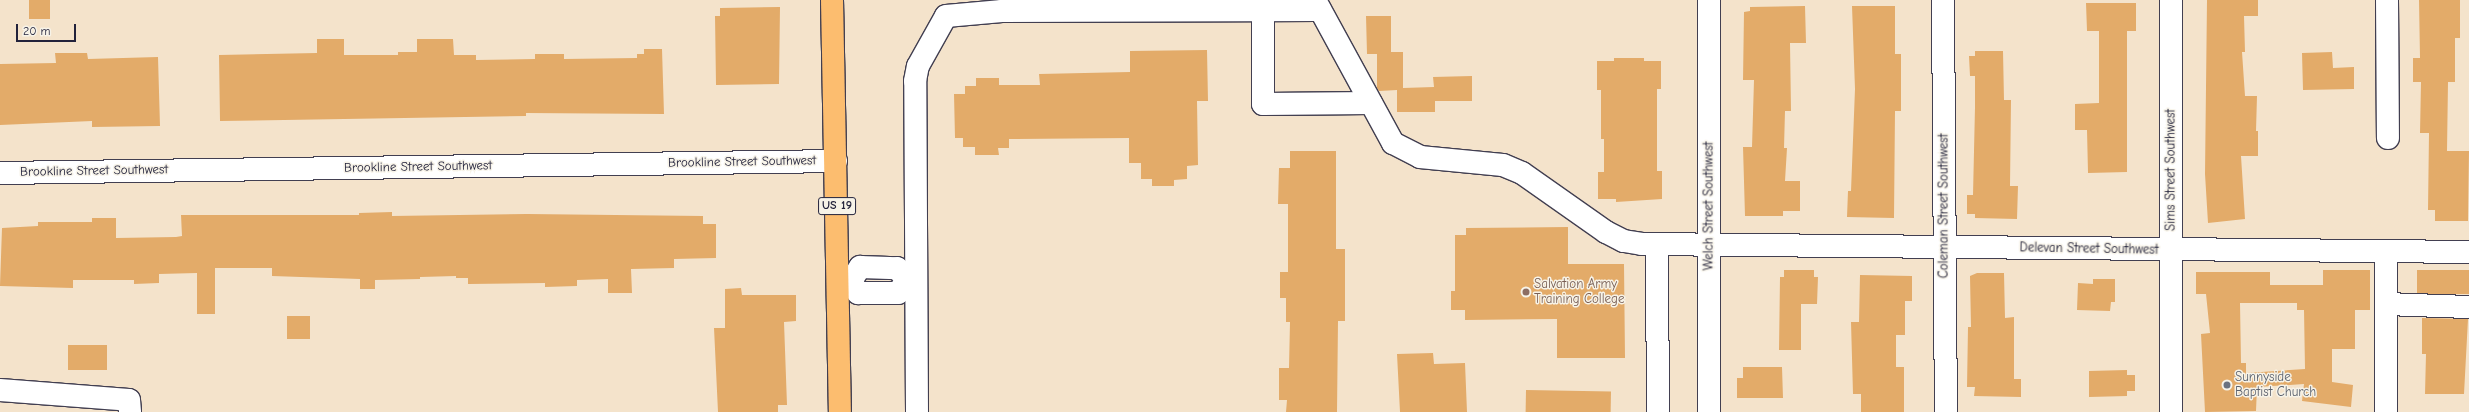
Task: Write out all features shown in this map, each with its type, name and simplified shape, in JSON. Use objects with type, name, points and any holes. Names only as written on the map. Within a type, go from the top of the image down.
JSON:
[{"type":"main road","name":"US 19","points":[[832,0],[836,161],[844,280],[840,412]]},
{"type":"street","name":"Welch Street Southwest","points":[[1709,0],[1709,412]]},
{"type":"street","name":"Coleman Street Southwest","points":[[1943,0],[1946,412]]},
{"type":"street","name":"Sims Street Southwest","points":[[2171,0],[2172,412]]},
{"type":"street","points":[[2387,0],[2388,138]]},
{"type":"street","name":"Delevan Street Southwest","points":[[1317,5],[1393,143],[1406,152],[1446,161],[1503,165],[1522,173],[1606,232],[1624,241],[1657,244],[2469,252]]},
{"type":"street","points":[[917,412],[912,280],[915,81],[918,66],[946,16],[955,8],[1044,6],[1263,10],[1317,5]]},
{"type":"street","points":[[1263,10],[1263,104],[1371,103]]},
{"type":"street","name":"Brookline Street Southwest","points":[[0,173],[836,161]]},
{"type":"street","points":[[1657,244],[1658,412]]},
{"type":"street","points":[[2386,252],[2386,412]]},
{"type":"street","points":[[844,280],[860,267],[897,268],[912,280]]},
{"type":"street","points":[[2386,304],[2469,307]]},
{"type":"street","points":[[0,390],[98,405],[129,400],[130,412]]},
{"type":"building","points":[[29,0],[50,0],[50,19],[29,19]]},
{"type":"building","points":[[2207,0],[2258,0],[2258,16],[2244,16],[2245,52],[2242,52],[2245,96],[2257,96],[2256,131],[2258,131],[2258,156],[2241,156],[2245,219],[2208,223],[2205,174]]},
{"type":"building","points":[[2419,0],[2460,0],[2460,38],[2455,38],[2455,82],[2448,82],[2447,151],[2469,151],[2468,221],[2435,221],[2435,210],[2428,210],[2429,133],[2420,133],[2421,82],[2413,82],[2413,58],[2420,58]]},
{"type":"building","points":[[2086,3],[2136,3],[2136,31],[2127,31],[2127,172],[2088,173],[2087,130],[2075,130],[2075,104],[2099,103],[2099,31],[2087,31]]},
{"type":"building","points":[[1805,6],[1806,43],[1790,43],[1791,111],[1785,111],[1784,148],[1787,148],[1785,181],[1800,181],[1800,211],[1783,211],[1783,216],[1745,216],[1743,147],[1752,147],[1754,80],[1743,80],[1744,12],[1750,11],[1750,7]]},
{"type":"building","points":[[1852,6],[1895,6],[1895,54],[1901,54],[1901,111],[1895,111],[1894,218],[1847,217],[1848,191],[1851,191],[1855,89]]},
{"type":"building","points":[[780,7],[779,84],[716,85],[715,16],[720,16],[720,8]]},
{"type":"building","points":[[1366,16],[1391,16],[1391,52],[1403,52],[1403,88],[1434,87],[1433,77],[1472,76],[1472,101],[1435,101],[1435,112],[1397,112],[1397,90],[1379,91],[1377,88],[1377,54],[1367,54]]},
{"type":"building","points":[[317,39],[344,39],[344,55],[398,55],[398,52],[417,52],[417,39],[453,39],[454,55],[476,55],[476,60],[535,59],[535,54],[564,54],[564,59],[637,58],[637,54],[644,54],[644,49],[662,49],[664,114],[526,113],[526,116],[220,121],[219,55],[317,53]]},
{"type":"building","points":[[1207,50],[1208,101],[1197,101],[1198,165],[1187,166],[1187,179],[1174,180],[1174,186],[1152,186],[1152,179],[1141,179],[1141,163],[1129,163],[1129,138],[1009,139],[1009,148],[998,148],[999,155],[975,155],[975,147],[963,147],[963,138],[955,138],[954,94],[965,94],[965,86],[976,86],[976,78],[999,78],[999,85],[1040,85],[1039,74],[1130,72],[1130,51]]},
{"type":"building","points":[[1975,51],[2003,51],[2004,100],[2011,100],[2010,186],[2018,186],[2017,219],[1975,218],[1975,214],[1967,214],[1967,195],[1973,195],[1975,107],[1975,76],[1970,76],[1969,56],[1975,56]]},
{"type":"building","points":[[2332,52],[2333,68],[2354,67],[2354,89],[2303,90],[2302,53]]},
{"type":"building","points":[[55,53],[87,53],[88,59],[158,57],[160,126],[92,127],[92,121],[0,125],[0,64],[56,63]]},
{"type":"building","points":[[1614,58],[1644,58],[1644,61],[1661,61],[1661,89],[1657,89],[1657,171],[1662,171],[1662,199],[1616,202],[1616,199],[1598,199],[1598,172],[1604,172],[1604,139],[1601,139],[1601,90],[1597,90],[1597,61],[1614,61]]},
{"type":"building","points":[[1290,151],[1336,151],[1336,249],[1345,249],[1345,321],[1338,321],[1337,412],[1286,412],[1287,400],[1279,400],[1279,368],[1289,368],[1290,322],[1286,322],[1286,298],[1280,298],[1280,272],[1288,272],[1288,204],[1278,204],[1279,168],[1290,168]]},
{"type":"building","points":[[392,212],[392,216],[527,214],[703,216],[703,224],[716,224],[716,258],[674,259],[674,268],[631,269],[632,293],[608,293],[608,279],[577,280],[577,286],[545,287],[545,283],[468,284],[468,278],[456,278],[456,276],[420,277],[420,279],[375,280],[375,289],[360,289],[360,279],[272,276],[272,268],[215,268],[215,314],[197,314],[197,273],[159,274],[159,283],[134,284],[134,280],[73,280],[73,288],[0,286],[2,228],[38,226],[38,222],[92,222],[92,218],[116,218],[116,238],[176,237],[182,236],[181,215],[359,215],[359,213]]},
{"type":"building","points":[[1568,227],[1568,264],[1624,264],[1625,358],[1557,358],[1557,319],[1465,320],[1465,310],[1451,310],[1451,291],[1455,291],[1455,235],[1466,235],[1466,228]]},
{"type":"building","points":[[1784,270],[1814,270],[1814,277],[1818,277],[1817,304],[1801,304],[1801,350],[1779,350],[1780,277],[1784,277]]},
{"type":"building","points":[[2323,270],[2370,270],[2370,310],[2355,310],[2355,349],[2332,349],[2332,382],[2353,385],[2351,407],[2302,401],[2304,384],[2257,387],[2256,411],[2205,412],[2201,334],[2210,333],[2206,294],[2196,294],[2196,272],[2270,272],[2270,285],[2323,285]],"holes":[[[2240,303],[2297,303],[2297,310],[2304,310],[2305,369],[2246,373],[2246,363],[2241,363]]]},
{"type":"building","points":[[2417,270],[2469,270],[2469,294],[2417,294]]},
{"type":"building","points":[[1977,273],[2004,273],[2005,318],[2014,317],[2014,379],[2021,379],[2021,397],[1974,396],[1975,387],[1967,387],[1968,327],[1971,327],[1970,276]]},
{"type":"building","points":[[1860,275],[1912,276],[1912,301],[1905,301],[1905,335],[1896,335],[1896,367],[1904,367],[1904,412],[1861,412],[1861,394],[1853,394],[1851,322],[1859,322]]},
{"type":"building","points":[[2093,279],[2115,279],[2115,302],[2111,302],[2110,311],[2077,310],[2078,283],[2093,284]]},
{"type":"building","points":[[741,288],[742,295],[796,295],[796,321],[784,322],[787,405],[778,405],[778,412],[718,412],[714,328],[725,328],[725,289]]},
{"type":"building","points":[[287,316],[310,316],[310,339],[287,339]]},
{"type":"building","points":[[2422,318],[2468,319],[2464,394],[2425,394],[2426,354],[2422,354]]},
{"type":"building","points":[[68,345],[107,345],[107,370],[68,370]]},
{"type":"building","points":[[1433,353],[1434,364],[1465,363],[1467,412],[1400,412],[1397,354]]},
{"type":"building","points":[[1743,367],[1782,367],[1783,398],[1737,398],[1737,378],[1743,378]]},
{"type":"building","points":[[2127,370],[2127,375],[2135,375],[2135,391],[2127,391],[2127,396],[2089,397],[2089,371]]},
{"type":"building","points":[[1526,390],[1611,391],[1611,412],[1526,412]]},
{"type":"place","name":"Salvation Army Training College","points":[[1526,292]]},
{"type":"place","name":"Sunnyside Baptist Church","points":[[2227,385]]}]
